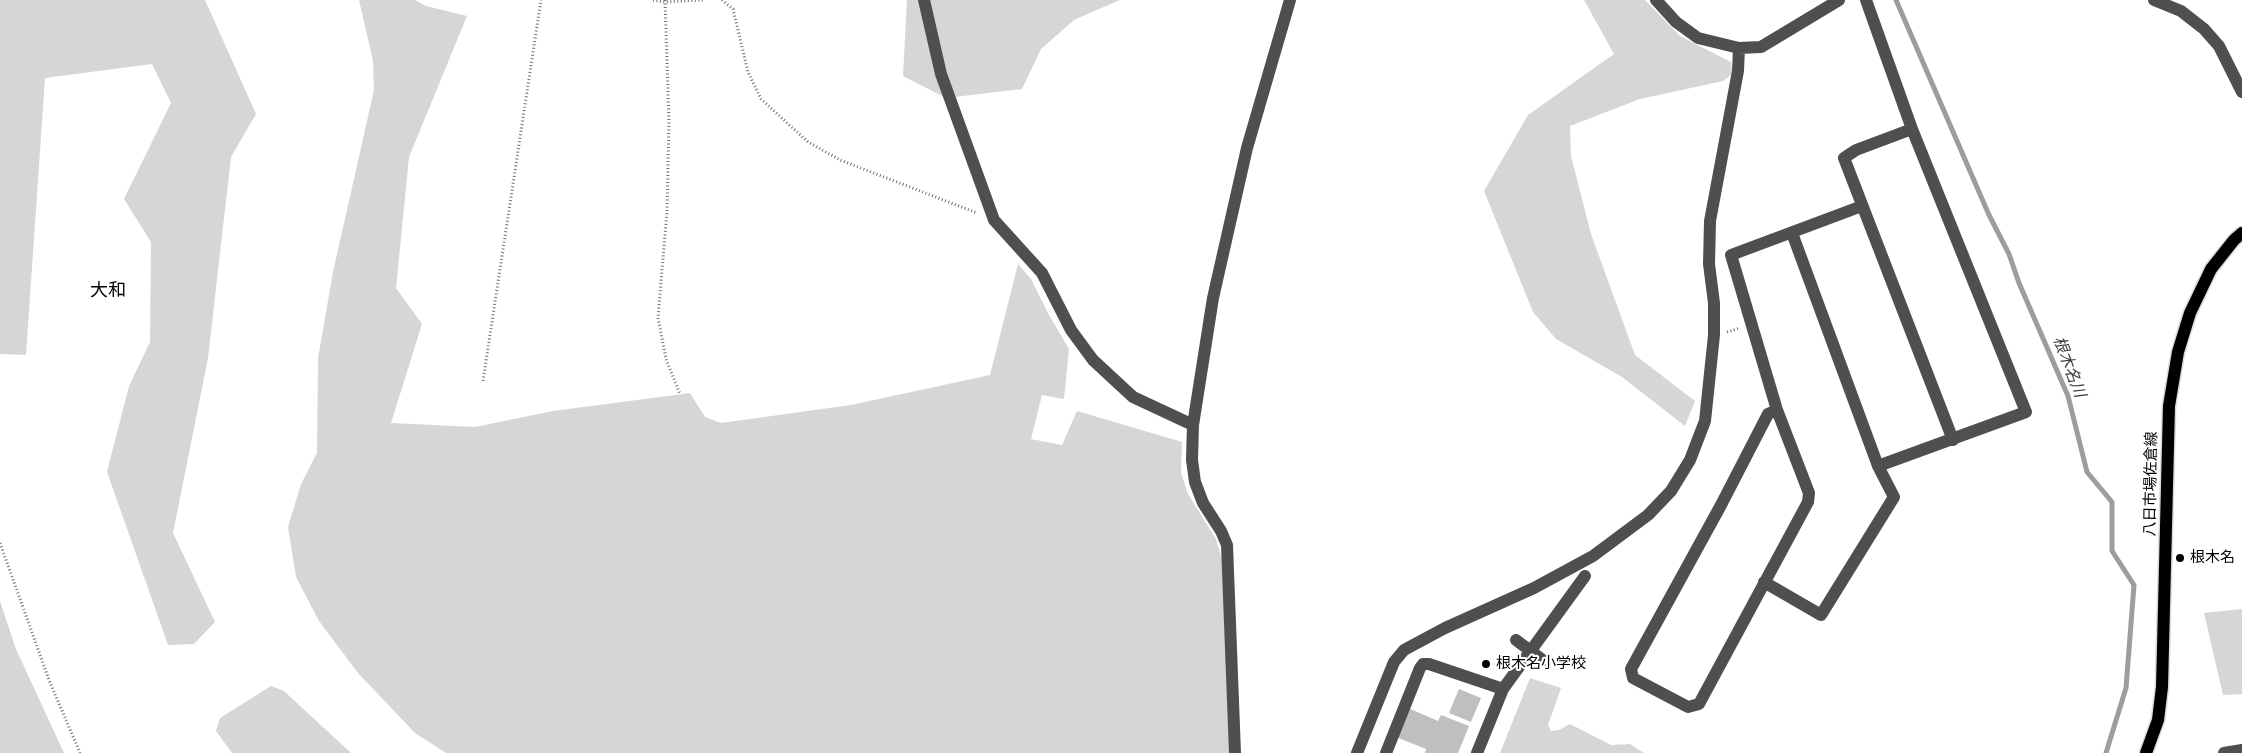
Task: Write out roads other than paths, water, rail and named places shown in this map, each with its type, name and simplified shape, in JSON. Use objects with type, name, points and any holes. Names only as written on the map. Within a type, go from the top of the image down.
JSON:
[{"type":"main road","name":"八日市場佐倉線","points":[[2146,753],[2158,720],[2162,687],[2169,406],[2178,352],[2190,313],[2211,269],[2242,232]]},
{"type":"street","points":[[924,0],[941,74],[994,220],[1042,273],[1071,330],[1093,360],[1133,397],[1193,426]]},
{"type":"street","points":[[1235,753],[1227,545],[1221,531],[1203,504],[1194,482],[1192,460],[1193,426],[1213,298],[1247,148],[1290,0]]},
{"type":"street","points":[[1656,0],[1676,22],[1698,38],[1739,48],[1762,47],[1840,0]]},
{"type":"street","points":[[1866,0],[1912,129],[2026,412],[1878,466]]},
{"type":"street","points":[[2154,0],[2181,10],[2204,29],[2219,46],[2242,92]]},
{"type":"street","points":[[1357,753],[1394,662],[1404,650],[1445,628],[1534,588],[1593,556],[1648,515],[1671,491],[1690,460],[1705,421],[1714,335],[1714,303],[1710,264],[1710,221],[1738,70],[1739,48]]},
{"type":"street","points":[[1912,129],[1856,150],[1844,158],[1953,440]]},
{"type":"street","points":[[1777,410],[1768,414],[1722,506],[1631,669],[1633,678],[1688,707],[1699,704],[1808,502],[1809,493],[1777,410],[1731,255],[1862,206]]},
{"type":"street","points":[[1764,582],[1821,615],[1894,497],[1878,466],[1792,233]]},
{"type":"street","points":[[1477,753],[1503,689],[1585,576]]},
{"type":"street","points":[[1516,640],[1544,661]]},
{"type":"street","points":[[1386,753],[1423,664],[1429,664],[1503,689]]},
{"type":"waterway","name":"根木名川","points":[[1896,0],[1989,215],[2009,254],[2019,283],[2068,396],[2087,472],[2112,502],[2112,551],[2134,585],[2126,688],[2106,753]]},
{"type":"place","name":"根木名","points":[[2180,558]]},
{"type":"place","name":"根木名小学校","points":[[1486,664]]},
{"type":"district","name":"大和","points":[[108,291]]}]
